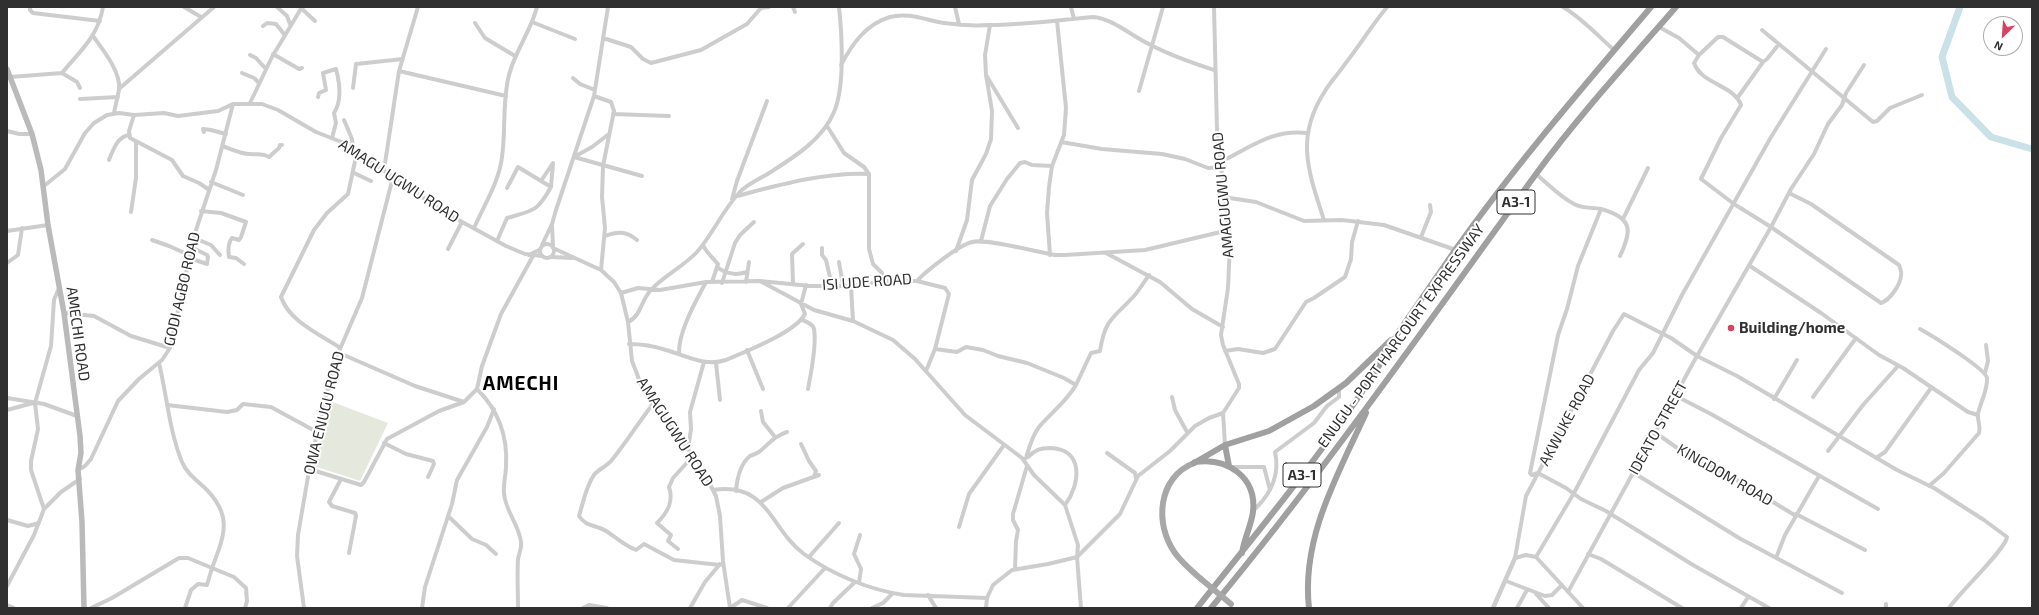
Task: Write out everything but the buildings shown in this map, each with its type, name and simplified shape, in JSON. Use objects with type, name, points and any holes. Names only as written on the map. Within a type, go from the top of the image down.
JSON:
[{"type":"highway","name":"ENUGU - PORT HARCOURT EXPRESSWAY","points":[[1197,608],[1242,553],[1324,445],[1375,372],[1397,334],[1456,250],[1570,102],[1651,7]]},
{"type":"highway","name":"ENUGU - PORT HARCOURT EXPRESSWAY","points":[[1211,608],[1258,552],[1369,406],[1536,174],[1676,7]]},
{"type":"highway","points":[[1194,462],[1225,446],[1268,431],[1290,420],[1339,388],[1397,334]]},
{"type":"highway","points":[[1309,608],[1309,566],[1318,524],[1328,495],[1369,406]]},
{"type":"highway","points":[[1225,446],[1230,466],[1247,483],[1253,503],[1253,513],[1242,553]]},
{"type":"highway","points":[[1194,462],[1208,461],[1230,466]]},
{"type":"main road","name":"AMECHI ROAD","points":[[7,69],[32,134],[44,186],[48,225],[64,313],[81,453],[78,470],[80,478],[84,608]]},
{"type":"main road","points":[[1194,462],[1178,472],[1168,486],[1163,505],[1163,524],[1165,533],[1175,552],[1201,579],[1233,606]]},
{"type":"street","points":[[30,7],[30,10],[33,13],[100,21]]},
{"type":"street","points":[[62,73],[93,36],[100,21],[103,7]]},
{"type":"street","points":[[184,7],[201,17]]},
{"type":"street","points":[[120,88],[192,26],[209,9],[214,7]]},
{"type":"street","points":[[276,7],[287,16],[290,24]]},
{"type":"street","points":[[384,170],[399,71],[418,7]]},
{"type":"street","points":[[474,228],[494,184],[501,164],[508,77],[515,56],[532,22],[537,7]]},
{"type":"street","points":[[542,256],[540,248],[552,224],[594,96],[608,7]]},
{"type":"street","points":[[603,38],[631,47],[643,60],[651,63],[701,50],[747,24],[761,8],[769,7]]},
{"type":"street","points":[[628,322],[635,319],[645,297],[652,289],[703,245],[737,196],[749,185],[805,148],[827,126],[837,104],[841,65],[839,7]]},
{"type":"street","points":[[955,7],[959,24]]},
{"type":"street","points":[[1071,7],[1074,19]]},
{"type":"street","points":[[1139,91],[1163,7]]},
{"type":"street","name":"AMAGUGWU ROAD","points":[[1214,7],[1214,70],[1220,164],[1230,244],[1228,288],[1222,340],[1239,384],[1239,388],[1223,413]]},
{"type":"street","points":[[1324,220],[1306,158],[1307,133],[1312,114],[1325,91],[1387,7]]},
{"type":"street","points":[[1564,7],[1587,24],[1597,36],[1614,50]]},
{"type":"street","points":[[250,103],[273,54],[301,8],[315,21]]},
{"type":"street","points":[[841,65],[858,37],[880,22],[890,18],[909,15],[945,23],[990,25],[1074,19],[1103,19],[1152,46],[1176,57],[1214,70]]},
{"type":"street","points":[[1050,255],[1047,213],[1052,166],[1064,135],[1066,108],[1057,21]]},
{"type":"street","points":[[532,22],[575,39]]},
{"type":"street","points":[[263,26],[267,23],[276,24],[284,34]]},
{"type":"street","points":[[475,23],[485,38],[515,56]]},
{"type":"street","points":[[956,251],[967,220],[972,180],[986,154],[991,138],[992,111],[986,75],[985,55],[990,25]]},
{"type":"street","points":[[1659,27],[1679,38],[1699,55]]},
{"type":"street","points":[[1762,30],[1873,122],[1877,121],[1890,108],[1922,95]]},
{"type":"street","points":[[93,36],[115,71],[120,88],[114,114]]},
{"type":"street","points":[[1762,62],[1723,37],[1718,37],[1699,55],[1694,63],[1695,68],[1706,77],[1738,98],[1741,105],[1721,138],[1701,179],[1734,204],[1771,227],[1881,302],[1887,301],[1900,280],[1902,273],[1899,265],[1811,204],[1789,193]]},
{"type":"street","points":[[1738,98],[1762,62],[1767,60],[1779,44]]},
{"type":"street","points":[[1536,556],[1574,492],[1612,418],[1642,366],[1653,353],[1661,334],[1810,71],[1826,49]]},
{"type":"street","points":[[273,54],[299,69],[302,68]]},
{"type":"street","points":[[250,55],[261,62],[266,69]]},
{"type":"street","points":[[353,88],[356,64],[403,59]]},
{"type":"street","name":"IDEATO STREET","points":[[1568,592],[1697,356],[1750,266],[1789,193],[1814,154],[1828,124],[1845,100],[1846,94],[1864,66]]},
{"type":"street","points":[[318,97],[319,93],[326,90],[323,73],[336,69],[339,85],[339,106],[334,113],[336,122],[332,138]]},
{"type":"street","points":[[399,71],[506,96]]},
{"type":"street","points":[[10,77],[62,73],[77,82],[80,88]]},
{"type":"street","points":[[242,73],[254,78],[259,83]]},
{"type":"street","points":[[986,75],[1018,128]]},
{"type":"street","points":[[573,78],[580,84],[595,90]]},
{"type":"street","points":[[594,96],[611,102],[613,107],[603,166],[605,236],[601,270]]},
{"type":"street","points":[[80,99],[118,97]]},
{"type":"street","points":[[732,202],[736,181],[767,101]]},
{"type":"street","name":"AMAGU UGWU ROAD","points":[[44,186],[69,164],[85,133],[94,123],[107,115],[164,113],[178,116],[202,114],[218,111],[233,104],[250,103],[268,106],[304,126],[353,148],[430,204],[497,241],[531,255]]},
{"type":"street","name":"GODI AGBO ROAD","points":[[78,470],[85,466],[90,459],[118,400],[139,379],[159,363],[170,348],[191,248],[226,134],[233,104]]},
{"type":"street","points":[[613,114],[669,116]]},
{"type":"street","points":[[109,160],[113,148],[120,140],[129,134],[134,115]]},
{"type":"street","points":[[344,120],[352,139],[353,148]]},
{"type":"street","points":[[827,126],[844,153],[864,168],[869,174],[869,249],[873,264],[882,274],[884,281]]},
{"type":"street","points":[[204,132],[203,129],[226,134]]},
{"type":"street","points":[[7,131],[19,134],[32,134]]},
{"type":"street","points":[[1061,142],[1108,150],[1162,154],[1185,159],[1208,168],[1220,164],[1265,138],[1293,132],[1307,133]]},
{"type":"street","points":[[129,134],[130,138],[136,142],[172,160],[183,176],[199,182],[208,189]]},
{"type":"street","points":[[574,157],[592,147],[609,134]]},
{"type":"street","points":[[131,212],[136,178],[136,142]]},
{"type":"street","points":[[222,146],[237,152],[250,154],[259,153],[269,157],[279,148],[280,145],[282,145]]},
{"type":"street","points":[[339,347],[294,317],[285,307],[281,297],[314,230],[332,209],[348,194],[354,173],[357,152]]},
{"type":"street","points":[[574,157],[642,176]]},
{"type":"street","points":[[1052,166],[1032,165],[1025,162],[1020,163],[1007,179],[990,206],[981,241],[1050,255],[1154,248],[1229,230]]},
{"type":"street","points":[[497,241],[507,218],[536,209],[542,204],[551,187],[553,163],[541,181]]},
{"type":"street","points":[[506,188],[518,167],[551,187]]},
{"type":"street","points":[[1624,219],[1648,168]]},
{"type":"street","points":[[354,173],[371,181]]},
{"type":"street","points":[[737,196],[810,179],[850,173],[869,174]]},
{"type":"street","points":[[1536,174],[1572,203],[1584,208],[1601,209],[1624,219],[1627,224],[1629,235],[1620,256]]},
{"type":"street","name":"OWA ENUGU ROAD","points":[[304,608],[297,556],[298,535],[309,469],[337,352],[362,298],[393,178]]},
{"type":"street","points":[[211,182],[243,195]]},
{"type":"street","points":[[1223,197],[1256,202],[1299,220],[1358,221],[1391,226],[1456,250]]},
{"type":"street","points":[[1421,237],[1431,212],[1430,205]]},
{"type":"street","points":[[1601,209],[1578,266],[1567,309],[1558,335],[1530,471],[1532,475],[1538,473],[1574,492],[1582,499],[1769,608]]},
{"type":"street","points":[[202,211],[221,213],[246,222],[239,240],[232,238],[229,242],[229,257],[236,258],[244,264]]},
{"type":"street","points":[[1225,351],[1238,349],[1266,353],[1275,349],[1306,302],[1345,277],[1351,259],[1352,242],[1358,221]]},
{"type":"street","points":[[448,249],[462,222]]},
{"type":"street","points":[[722,283],[735,243],[740,235],[754,222]]},
{"type":"street","points":[[551,257],[554,253],[552,224]]},
{"type":"street","points":[[7,231],[48,225]]},
{"type":"street","points":[[7,263],[18,255],[22,228]]},
{"type":"street","points":[[605,236],[618,231],[632,236],[637,240]]},
{"type":"street","points":[[194,238],[211,246],[220,255]]},
{"type":"street","points":[[152,240],[169,246],[189,257],[207,264],[207,256],[191,248]]},
{"type":"street","name":"ISI UDE ROAD","points":[[621,293],[638,288],[660,290],[706,282],[722,283],[760,281],[806,285],[851,286],[884,281],[916,281],[934,264],[970,242],[981,241]]},
{"type":"street","points":[[309,469],[359,486],[363,484],[384,443],[391,436],[439,411],[464,402],[476,389],[482,366],[501,314],[531,255],[547,243],[553,247]]},
{"type":"street","points":[[793,284],[792,254],[803,244]]},
{"type":"street","points":[[703,245],[706,252],[713,257],[718,264],[712,282]]},
{"type":"street","name":"AMAGUGWU ROAD","points":[[553,247],[601,270],[614,282],[621,293],[628,322],[629,344],[634,369],[653,404],[704,470],[713,490],[720,516],[721,563],[730,608]]},
{"type":"street","points":[[822,248],[822,255],[826,260],[832,286]]},
{"type":"street","points":[[1104,252],[1150,275],[1192,309],[1223,327]]},
{"type":"street","points":[[531,255],[546,258],[574,258]]},
{"type":"street","points":[[746,282],[749,262]]},
{"type":"street","points":[[839,262],[843,286]]},
{"type":"street","points":[[1750,266],[1931,388],[1968,412],[1978,415]]},
{"type":"street","points":[[717,267],[725,273],[741,274],[747,272]]},
{"type":"street","points":[[1025,459],[1039,428],[1067,399],[1076,385],[1091,353],[1100,351],[1103,334],[1113,315],[1134,296],[1150,275]]},
{"type":"street","points":[[760,281],[814,310],[853,321],[893,340],[926,371],[965,415],[1025,459],[1034,475],[1065,505],[1078,545],[1077,556],[1081,608]]},
{"type":"street","points":[[916,281],[945,288],[948,291],[948,297],[935,349],[926,371]]},
{"type":"street","points":[[679,354],[679,345],[685,326],[706,282]]},
{"type":"street","points":[[805,314],[801,304],[806,285]]},
{"type":"street","points":[[851,286],[853,321]]},
{"type":"street","points":[[44,509],[31,470],[38,428],[35,403],[51,346],[54,300],[59,288]]},
{"type":"street","points":[[629,344],[649,346],[704,362],[716,363],[786,332],[802,320],[805,314],[814,310]]},
{"type":"street","points":[[64,313],[94,316],[131,336],[170,348]]},
{"type":"street","name":"AKWUKE ROAD","points":[[1493,608],[1506,581],[1514,558],[1526,496],[1613,331],[1624,314],[1671,338],[1697,356],[1737,376],[1774,400],[1876,458],[1929,486],[1984,520],[2007,537],[2002,548],[1965,588],[1949,608]]},
{"type":"street","points":[[802,320],[810,322],[814,328],[815,340],[808,389]]},
{"type":"street","points":[[1920,329],[1985,373]]},
{"type":"street","points":[[1812,397],[1856,338]]},
{"type":"street","points":[[1929,486],[1944,473],[1979,432],[1980,424],[1978,415],[1987,380],[1985,373],[1988,361],[1986,345]]},
{"type":"street","points":[[935,349],[957,352],[966,347],[983,350],[998,356],[1027,363],[1064,378],[1076,385]]},
{"type":"street","points":[[746,350],[763,389]]},
{"type":"street","points":[[337,352],[415,386],[464,402]]},
{"type":"street","points":[[1774,400],[1797,360]]},
{"type":"street","points":[[688,449],[691,429],[690,412],[704,362]]},
{"type":"street","points":[[159,363],[167,405],[182,462],[190,474],[213,497],[224,520],[223,537],[207,585],[198,584],[191,590],[185,608]]},
{"type":"street","points":[[716,363],[720,400]]},
{"type":"street","points":[[1828,451],[1863,405],[1898,366]]},
{"type":"street","points":[[1256,508],[1270,490],[1277,476],[1278,463],[1275,452],[1314,423],[1327,406],[1339,397],[1339,388]]},
{"type":"street","points":[[1876,458],[1885,452],[1931,388]]},
{"type":"street","points":[[476,389],[494,409],[500,422],[506,455],[504,492],[506,506],[522,543],[518,570],[518,608]]},
{"type":"street","points":[[1676,396],[1712,414],[1878,510]]},
{"type":"street","points":[[1172,397],[1175,410],[1187,432]]},
{"type":"street","points":[[7,398],[35,403],[77,416]]},
{"type":"street","points":[[7,410],[35,403]]},
{"type":"street","points":[[167,405],[227,412],[237,410],[243,404],[272,407],[317,432]]},
{"type":"street","points":[[653,404],[608,465],[594,474],[587,488],[579,516],[594,527],[605,529],[624,545],[636,550],[644,544],[674,560],[721,563]]},
{"type":"street","points":[[422,608],[426,587],[458,478],[487,426],[494,409]]},
{"type":"street","points":[[761,411],[763,422],[775,437]]},
{"type":"street","points":[[1136,479],[1170,451],[1187,432],[1209,418],[1223,413],[1225,446]]},
{"type":"street","points":[[736,491],[737,479],[744,463],[775,437],[787,432]]},
{"type":"street","name":"KINGDOM ROAD","points":[[1656,433],[1690,457],[1727,474],[1796,515],[1865,550]]},
{"type":"street","points":[[384,443],[406,454],[433,461],[434,464],[428,477]]},
{"type":"street","points":[[802,444],[816,471],[814,477]]},
{"type":"street","points":[[959,527],[969,494],[1004,445]]},
{"type":"street","points":[[1025,459],[1035,450],[1044,448],[1060,450],[1071,456],[1076,467],[1077,482],[1072,496],[1065,505]]},
{"type":"street","points":[[986,608],[987,598],[994,584],[1015,568],[1048,564],[1077,556],[1120,514],[1136,479],[1136,473],[1107,453]]},
{"type":"street","points":[[678,549],[668,541],[671,535],[657,523],[667,513],[672,495],[669,487],[673,478],[693,456]]},
{"type":"street","points":[[1015,568],[1018,530],[1013,520],[1013,514],[1028,466]]},
{"type":"street","points":[[1230,466],[1264,467],[1270,490]]},
{"type":"street","points":[[1634,473],[1739,538],[1842,593]]},
{"type":"street","points":[[761,502],[783,488],[819,475]]},
{"type":"street","points":[[1776,558],[1796,515],[1819,476]]},
{"type":"street","points":[[7,586],[39,523],[44,509],[61,492],[80,478]]},
{"type":"street","points":[[341,479],[329,502],[332,506],[355,513],[356,516],[349,553]]},
{"type":"street","points":[[713,490],[736,491],[754,497],[761,502],[794,544],[809,557],[825,568],[857,582],[892,594],[987,598]]},
{"type":"street","points":[[448,516],[472,539],[486,545],[496,554]]},
{"type":"street","points":[[7,520],[28,526],[39,523]]},
{"type":"street","points":[[809,557],[839,523]]},
{"type":"street","points":[[830,608],[833,603],[857,582],[861,569],[854,554],[860,535]]},
{"type":"street","points":[[1588,554],[1601,559],[1682,608]]},
{"type":"street","points":[[1514,558],[1526,555],[1536,556],[1583,608]]},
{"type":"street","points":[[91,608],[99,607],[179,558],[188,558],[234,577],[246,588],[248,600],[245,608]]},
{"type":"street","points":[[690,608],[706,582],[721,563]]},
{"type":"street","points":[[788,608],[825,568]]},
{"type":"street","points":[[1506,581],[1536,594],[1549,596],[1562,585]]},
{"type":"street","points":[[1518,608],[1527,590]]},
{"type":"street","points":[[872,608],[883,603],[892,594]]},
{"type":"street","points":[[1536,594],[1549,608]]},
{"type":"street","points":[[928,595],[936,608]]},
{"type":"street","points":[[1742,608],[1748,597]]},
{"type":"street","points":[[730,608],[742,600],[767,608]]},
{"type":"street","points":[[583,608],[589,604],[607,608]]},
{"type":"street","points":[[7,605],[14,608]]},
{"type":"shaded area","points":[[330,401],[388,423],[360,481],[314,466]]},
{"type":"waterway","points":[[1960,7],[1942,57],[1952,97],[1991,137],[2032,149]]},
{"type":"place","name":"Building/home","points":[[1731,328]]},
{"type":"district","name":"AMECHI","points":[[521,384]]}]
